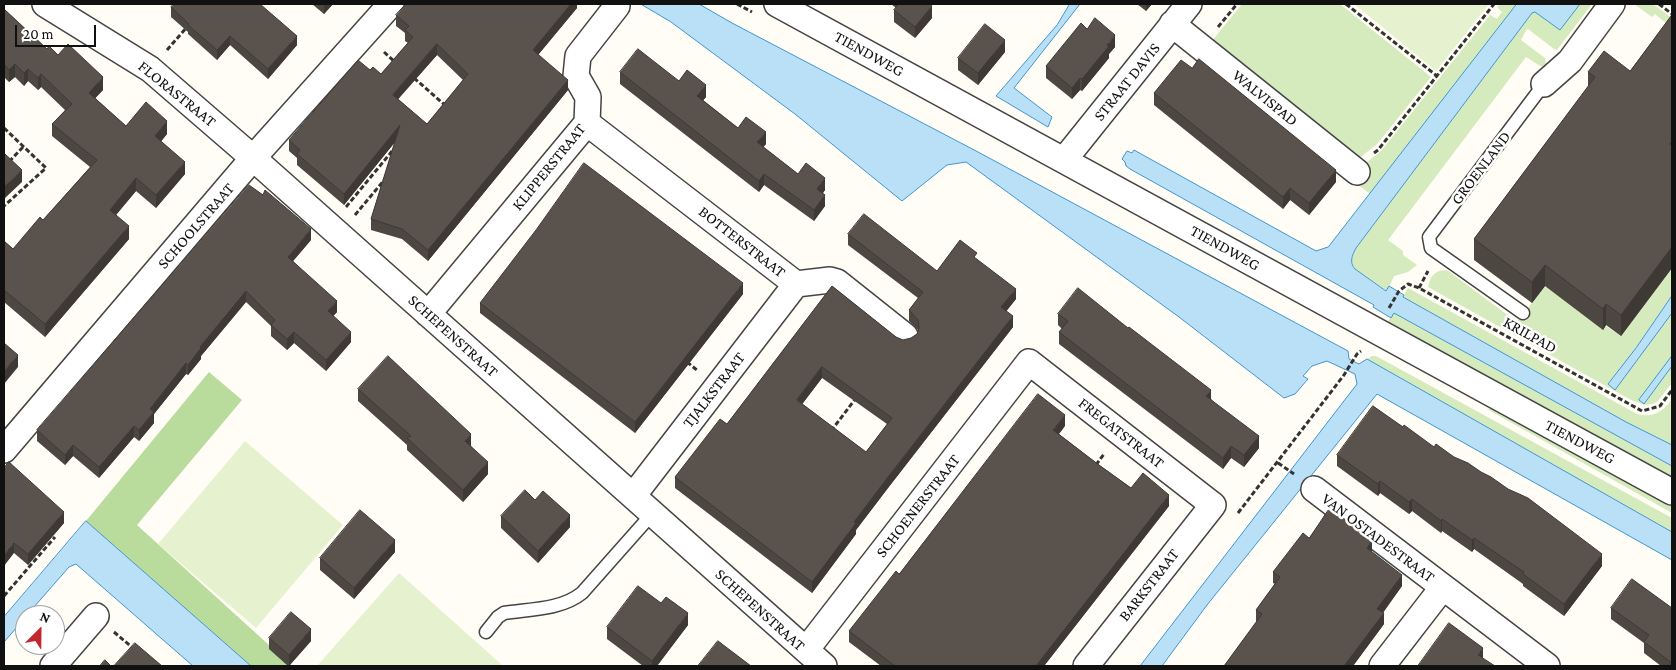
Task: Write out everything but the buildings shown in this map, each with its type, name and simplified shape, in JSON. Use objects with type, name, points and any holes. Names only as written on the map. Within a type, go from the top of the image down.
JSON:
[{"type":"street","name":"FLORASTRAAT","points":[[45,4],[150,69],[254,158]]},
{"type":"street","name":"SCHOOLSTRAAT","points":[[4,450],[254,158],[391,4]]},
{"type":"street","name":"TIENDWEG","points":[[777,4],[1672,492]]},
{"type":"street","name":"STRAAT DAVIS","points":[[1064,160],[1189,4]]},
{"type":"street","name":"GROENLAND","points":[[1544,84],[1570,61],[1612,4]]},
{"type":"street","name":"KLIPPERSTRAAT","points":[[428,314],[587,123],[588,97],[576,76],[578,56],[618,6]]},
{"type":"street","name":"WALVISPAD","points":[[1172,24],[1354,170]]},
{"type":"street","name":"BOTTERSTRAAT","points":[[587,123],[796,284],[830,280],[837,282],[905,336]]},
{"type":"street","name":"SCHEPENSTRAAT","points":[[254,158],[815,658]]},
{"type":"street","name":"TJALKSTRAAT","points":[[633,496],[796,284]]},
{"type":"street","name":"FREGATSTRAAT","points":[[1030,362],[1213,505]]},
{"type":"street","name":"SCHOENERSTRAAT","points":[[815,658],[1030,362]]},
{"type":"street","name":"VAN OSTADESTRAAT","points":[[1314,489],[1547,666]]},
{"type":"street","name":"BARKSTRAAT","points":[[1086,666],[1213,505]]},
{"type":"street","name":"VAN OSTADESTRAAT","points":[[1382,666],[1443,587]]},
{"type":"street","points":[[53,666],[96,616]]},
{"type":"lane","name":"GROENLAND","points":[[1523,313],[1431,248],[1429,236],[1544,84]]},
{"type":"lane","points":[[486,632],[498,617],[504,614],[561,604],[573,600],[582,594],[652,514]]},
{"type":"path","points":[[1346,4],[1437,76]]},
{"type":"path","points":[[1354,170],[1378,150],[1494,4]]},
{"type":"path","points":[[1659,4],[1672,14]]},
{"type":"path","points":[[150,69],[188,26]]},
{"type":"path","points":[[364,34],[401,67]]},
{"type":"path","points":[[408,73],[446,106]]},
{"type":"path","points":[[439,113],[452,98]]},
{"type":"path","points":[[4,128],[46,168],[4,206]]},
{"type":"path","points":[[334,230],[399,143]]},
{"type":"path","points":[[4,168],[23,147]]},
{"type":"path","points":[[334,230],[389,174]]},
{"type":"path","name":"KRILPAD","points":[[1388,310],[1400,291],[1408,284],[1419,288],[1642,411],[1660,406],[1672,390]]},
{"type":"path","points":[[1344,375],[1357,354]]},
{"type":"path","points":[[686,362],[717,386]]},
{"type":"path","points":[[828,435],[858,397]]},
{"type":"path","points":[[1091,471],[1120,433]]},
{"type":"path","points":[[1278,463],[1285,468]]},
{"type":"path","points":[[4,596],[55,537]]},
{"type":"path","points":[[96,616],[139,654]]},
{"type":"green space","points":[[1242,4],[1340,4],[1431,77],[1377,144],[1357,160],[1211,42]]},
{"type":"green space","points":[[1354,4],[1489,4],[1436,71]]},
{"type":"green space","points":[[1500,4],[1517,4],[1370,194],[1353,181],[1363,165],[1381,151],[1490,15],[1497,19],[1502,12],[1497,7]]},
{"type":"green space","points":[[1580,4],[1592,4],[1557,50],[1528,29],[1526,30],[1521,40],[1545,58],[1546,64],[1542,67],[1526,57],[1388,240],[1403,251],[1403,255],[1417,265],[1408,272],[1394,276],[1387,291],[1355,269],[1351,261],[1356,248],[1532,13],[1535,12],[1560,30]]},
{"type":"green space","points":[[1634,4],[1653,4],[1672,18],[1672,28],[1655,14],[1652,17]]},
{"type":"green space","points":[[1672,268],[1672,296],[1608,384],[1615,390],[1672,313],[1672,356],[1640,401],[1644,404],[1672,366],[1672,383],[1657,402],[1645,405],[1631,400],[1428,287],[1434,274],[1447,270],[1517,322],[1545,286],[1621,336]]},
{"type":"green space","points":[[1408,288],[1637,414],[1648,415],[1657,413],[1672,399],[1672,445],[1626,422],[1403,297]]},
{"type":"green space","points":[[1394,312],[1672,466],[1672,485],[1385,326]]},
{"type":"green space","points":[[1376,356],[1672,518],[1672,532],[1367,359]]},
{"type":"green space","points":[[209,372],[242,400],[137,525],[292,666],[251,666],[86,521]]},
{"type":"green space","points":[[1496,408],[1672,501],[1672,513],[1487,409]]},
{"type":"green space","points":[[245,441],[343,525],[256,628],[158,544]]},
{"type":"green space","points":[[399,573],[501,664],[500,666],[317,666]]},
{"type":"water","points":[[641,4],[699,4],[1348,351],[1349,359],[1359,364],[1367,359],[1672,532],[1672,560],[1377,394],[1207,605],[1162,666],[1140,666],[1357,384],[1355,374],[1327,361],[1312,366],[1303,376],[1308,379],[1295,394],[1284,398],[1179,317],[966,162],[947,165],[902,201],[795,114],[671,22]]},
{"type":"water","points":[[1070,4],[1080,4],[1014,88],[1052,117],[1048,127],[996,96],[1057,25]]},
{"type":"water","points":[[1517,4],[1580,4],[1560,30],[1535,12],[1532,13],[1356,248],[1352,256],[1352,264],[1355,269],[1386,291],[1389,286],[1404,295],[1403,297],[1626,422],[1672,445],[1672,466],[1394,313],[1391,318],[1373,307],[1374,305],[1130,169],[1122,159],[1127,151],[1132,153],[1134,150],[1316,251],[1328,247]]},
{"type":"water","points":[[1672,296],[1672,313],[1615,390],[1608,384]]},
{"type":"water","points":[[1672,356],[1672,366],[1644,404],[1639,400]]},
{"type":"water","points":[[86,521],[251,666],[193,666],[76,564],[69,567],[36,605],[15,605],[15,629],[4,642],[4,617]]}]
